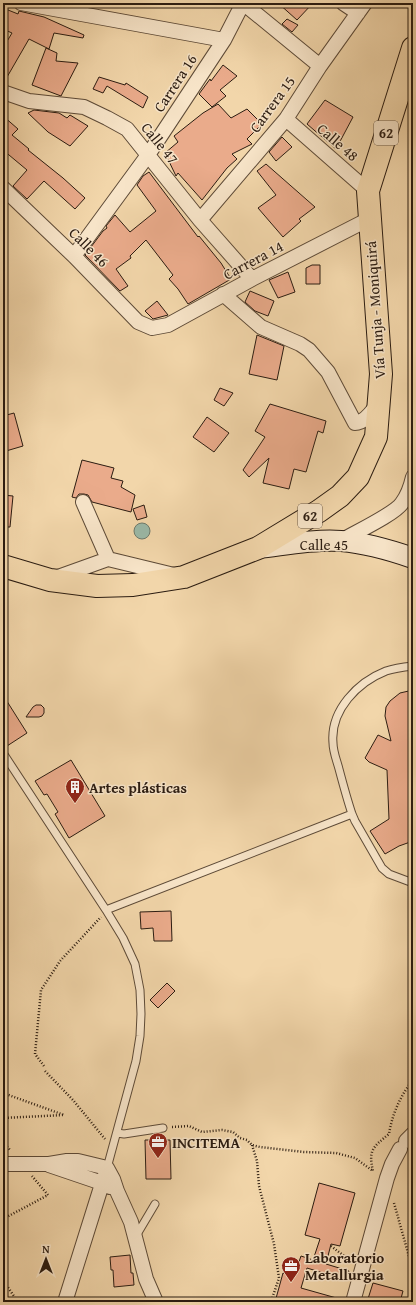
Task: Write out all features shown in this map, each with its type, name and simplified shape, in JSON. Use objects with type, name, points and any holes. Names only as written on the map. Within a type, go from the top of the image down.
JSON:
[{"type":"main road","name":"Vía Tunja - Moniquirá","points":[[3,566],[50,580],[97,586],[133,585],[184,577],[258,548],[319,511],[340,496],[358,477],[376,437],[381,374],[368,191],[413,48]]},
{"type":"street","points":[[21,3],[224,40]]},
{"type":"street","points":[[243,3],[320,66]]},
{"type":"street","name":"Carrera 16","points":[[74,256],[148,155],[224,40],[243,3]]},
{"type":"street","points":[[343,3],[362,8]]},
{"type":"street","name":"Carrera 15","points":[[200,220],[286,119],[320,66],[362,8]]},
{"type":"street","name":"Calle 47","points":[[3,92],[29,101],[84,107],[127,129],[200,220],[252,279]]},
{"type":"street","name":"Calle 48","points":[[286,119],[368,191]]},
{"type":"street","name":"Calle 46","points":[[3,188],[74,256],[138,322],[152,328]]},
{"type":"street","name":"Carrera 14","points":[[152,328],[168,325],[252,279],[369,219]]},
{"type":"street","points":[[224,294],[261,327],[300,344],[309,350],[328,372],[355,424],[360,424],[366,419],[379,403]]},
{"type":"street","points":[[341,541],[389,514],[402,504],[411,487],[413,477]]},
{"type":"street","points":[[84,502],[108,559]]},
{"type":"street","name":"Calle 45","points":[[258,548],[309,542],[341,541],[389,550],[413,558]]},
{"type":"street","points":[[50,580],[108,559],[184,577]]},
{"type":"street","points":[[353,1302],[387,1178],[392,1164],[406,1141]]},
{"type":"street","points":[[8,1159],[49,1164],[102,1183],[117,1191]]},
{"type":"street","points":[[49,1164],[78,1161],[107,1168],[113,1179],[136,1237],[146,1280],[156,1302]]},
{"type":"street","points":[[65,1302],[107,1168]]},
{"type":"lane","points":[[413,666],[386,671],[371,678],[349,697],[335,721],[333,732],[333,743],[352,814],[382,868],[389,874],[413,883]]},
{"type":"lane","points":[[3,753],[106,910],[123,938],[135,964],[140,990],[140,1036],[136,1061],[107,1168]]},
{"type":"lane","points":[[106,910],[352,814]]},
{"type":"lane","points":[[116,1133],[124,1134],[163,1128]]},
{"type":"lane","points":[[136,1237],[156,1204]]},
{"type":"path","points":[[44,1066],[35,1054],[41,990],[60,961],[106,910]]},
{"type":"path","points":[[45,1071],[89,1118],[112,1149]]},
{"type":"path","points":[[163,1128],[189,1126],[202,1132],[228,1130],[240,1138],[247,1140],[252,1145],[260,1148],[304,1152],[336,1152],[355,1158],[373,1171],[370,1158],[372,1150],[389,1134],[391,1122],[398,1105],[413,1080]]},
{"type":"path","points":[[3,1093],[64,1115],[3,1118]]},
{"type":"path","points":[[3,1142],[8,1159]]},
{"type":"path","points":[[252,1145],[257,1160],[259,1186],[274,1244],[279,1278],[271,1302]]},
{"type":"path","points":[[3,1219],[48,1195],[28,1172]]},
{"type":"path","points":[[393,1200],[410,1260],[413,1302]]},
{"type":"path","points":[[331,1246],[354,1263]]},
{"type":"path","points":[[3,1280],[18,1302]]},
{"type":"shaded area","points":[[142,523],[149,528],[150,531],[145,538],[142,539],[135,534],[134,531],[139,524]]},
{"type":"building","points":[[278,3],[313,3],[297,20]]},
{"type":"building","points":[[3,8],[18,14],[19,11],[44,17],[84,35],[83,38],[54,33],[49,49],[29,39],[3,84],[3,48],[12,33],[3,29]]},
{"type":"building","points":[[287,19],[298,25],[292,32],[282,24]]},
{"type":"building","points":[[46,48],[57,53],[56,61],[78,63],[61,96],[32,85]]},
{"type":"building","points":[[223,65],[237,76],[220,90],[226,96],[212,107],[199,94]]},
{"type":"building","points":[[99,77],[125,85],[126,83],[148,97],[143,108],[107,86],[103,93],[93,89]]},
{"type":"building","points":[[325,100],[353,117],[336,149],[307,124]]},
{"type":"building","points":[[218,104],[231,118],[247,109],[262,124],[247,139],[252,144],[232,154],[237,159],[227,168],[202,200],[178,173],[176,176],[165,153],[178,142],[174,136],[203,113]]},
{"type":"building","points":[[34,110],[59,113],[67,118],[70,115],[88,126],[70,146],[48,132],[28,113]]},
{"type":"building","points":[[3,116],[18,129],[12,135],[85,198],[75,209],[44,181],[27,199],[13,186],[27,170],[3,150]]},
{"type":"building","points":[[282,137],[292,147],[276,161],[269,152]]},
{"type":"building","points":[[266,164],[315,207],[299,219],[301,221],[283,237],[258,208],[276,195],[257,171]]},
{"type":"building","points":[[149,172],[198,237],[199,236],[221,263],[231,279],[188,304],[169,279],[173,275],[146,240],[130,256],[131,258],[116,269],[128,286],[120,291],[85,255],[103,231],[107,228],[106,226],[115,215],[130,232],[156,211],[137,185],[143,176]]},
{"type":"building","points":[[312,265],[320,265],[320,284],[306,284],[306,268]]},
{"type":"building","points":[[288,272],[295,292],[278,298],[269,280]]},
{"type":"building","points":[[250,291],[274,301],[268,316],[255,311],[245,302]]},
{"type":"building","points":[[157,301],[168,315],[153,319],[145,311]]},
{"type":"building","points":[[257,335],[284,346],[277,380],[249,374]]},
{"type":"building","points":[[220,388],[233,393],[224,406],[214,400]]},
{"type":"building","points":[[270,404],[326,421],[323,433],[318,431],[306,472],[294,469],[289,489],[263,483],[269,458],[249,477],[243,470],[265,437],[255,431]]},
{"type":"building","points":[[14,413],[23,446],[6,451],[3,440],[3,416]]},
{"type":"building","points":[[207,417],[229,433],[214,452],[193,437]]},
{"type":"building","points":[[82,460],[114,468],[111,478],[123,481],[121,487],[135,495],[131,512],[92,502],[88,495],[79,494],[76,498],[72,497]]},
{"type":"building","points":[[3,495],[13,496],[10,527],[3,527]]},
{"type":"building","points":[[144,505],[147,517],[137,520],[133,509]]},
{"type":"building","points":[[413,690],[413,841],[399,846],[385,854],[370,831],[389,819],[387,770],[369,762],[365,758],[378,735],[391,741],[385,716],[386,707],[390,701],[400,693]]},
{"type":"building","points":[[3,695],[27,733],[7,746],[3,741]]},
{"type":"building","points":[[36,705],[41,705],[44,708],[44,713],[42,716],[26,717],[33,707]]},
{"type":"building","name":"Artes plásticas","points":[[71,760],[105,816],[69,838],[55,814],[58,812],[47,794],[44,795],[35,781]]},
{"type":"building","points":[[171,911],[172,941],[154,941],[153,928],[141,929],[140,912]]},
{"type":"building","points":[[167,983],[175,991],[158,1008],[150,1000]]},
{"type":"building","name":"INCITEMA","points":[[145,1140],[170,1140],[171,1179],[146,1179]]},
{"type":"building","points":[[319,1183],[355,1193],[340,1246],[331,1244],[326,1264],[349,1271],[346,1280],[307,1268],[301,1288],[340,1299],[340,1302],[275,1302],[283,1273],[294,1276],[301,1256],[313,1260],[320,1239],[305,1235]]},
{"type":"building","points":[[130,1255],[131,1273],[133,1273],[134,1285],[114,1287],[113,1270],[111,1270],[110,1257]]},
{"type":"building","points":[[373,1283],[403,1291],[400,1302],[367,1302]]},
{"type":"place","name":"Artes plásticas","points":[[75,804]]},
{"type":"place","name":"INCITEMA","points":[[158,1159]]},
{"type":"place","name":"Laboratorio Metallurgia","points":[[291,1283]]}]
